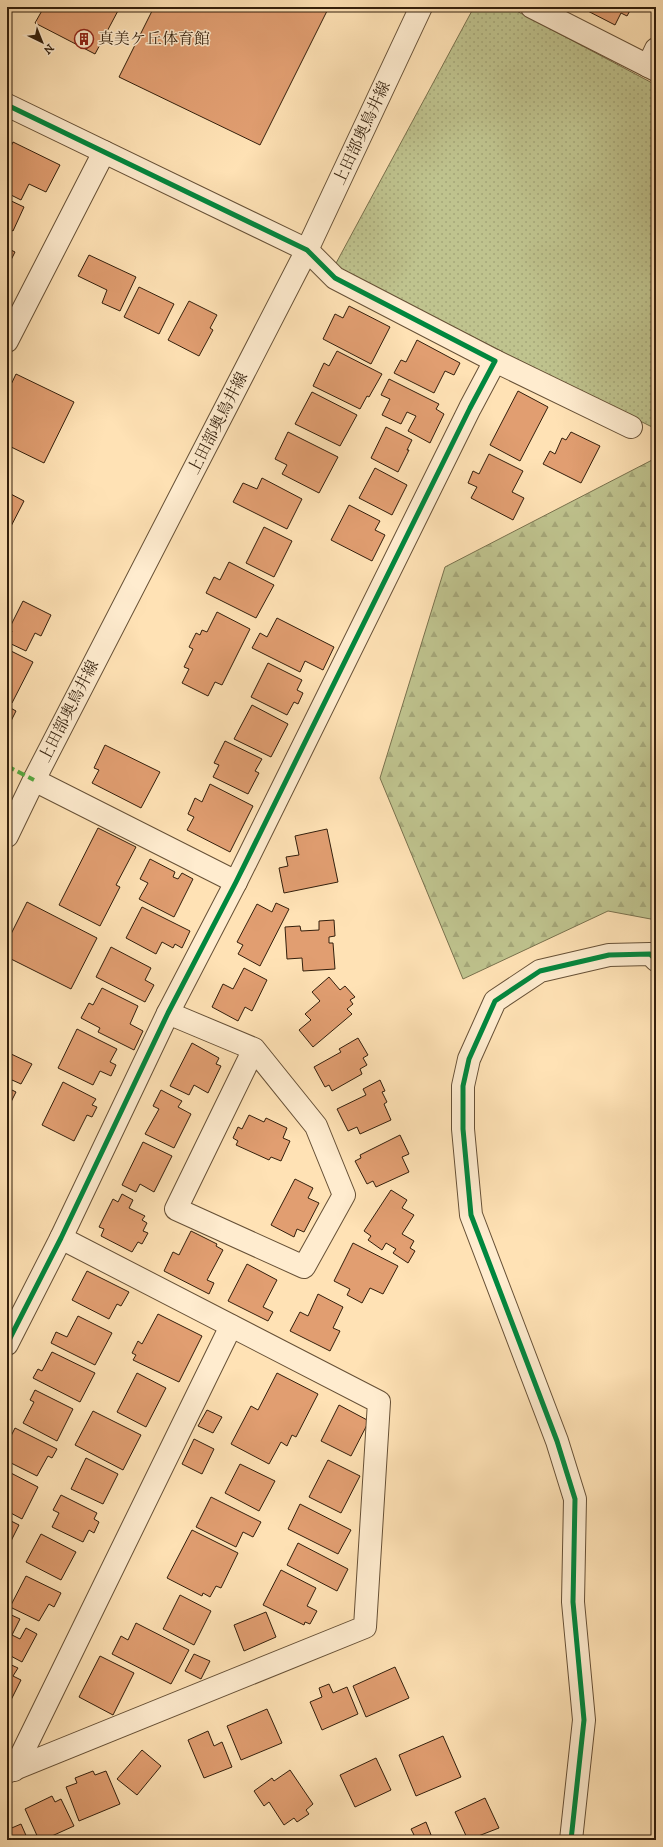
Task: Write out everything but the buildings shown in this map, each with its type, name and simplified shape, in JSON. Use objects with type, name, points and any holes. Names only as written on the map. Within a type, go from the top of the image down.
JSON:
[{"type":"street","name":"上田部奥鳥井線","points":[[7,836],[34,780],[307,250],[421,7]]},
{"type":"street","points":[[532,7],[653,62]]},
{"type":"street","points":[[7,105],[307,250],[335,278],[495,361],[631,427]]},
{"type":"street","points":[[7,341],[104,152]]},
{"type":"street","points":[[7,1344],[62,1238],[168,1013],[236,882],[470,408],[495,361]]},
{"type":"street","points":[[34,780],[236,882]]},
{"type":"street","points":[[571,1840],[584,1720],[573,1602],[575,1498],[557,1441],[471,1215],[462,1129],[463,1086],[469,1059],[495,1001],[501,996],[540,971],[608,955],[650,954],[656,960]]},
{"type":"street","points":[[168,1013],[254,1049],[316,1126],[344,1195],[304,1267],[176,1209],[254,1049]]},
{"type":"street","points":[[11,1771],[365,1627],[379,1402],[62,1238]]},
{"type":"street","points":[[11,1771],[231,1326]]},
{"type":"green space","points":[[474,7],[509,7],[656,85],[656,429],[334,267]]},
{"type":"green space","points":[[656,458],[656,920],[608,911],[463,979],[380,778],[445,567]]},
{"type":"marked path","points":[[7,766],[34,780]]},
{"type":"cycle path","points":[[7,105],[307,250],[335,278],[495,361],[470,408],[236,882],[168,1013],[61,1238],[7,1344]]},
{"type":"cycle path","points":[[571,1840],[584,1720],[573,1602],[575,1499],[557,1441],[471,1215],[463,1129],[463,1086],[469,1059],[495,1001],[540,971],[609,955],[650,954],[656,960]]},
{"type":"place","name":"真美ケ丘体育館","points":[[84,39]]}]
